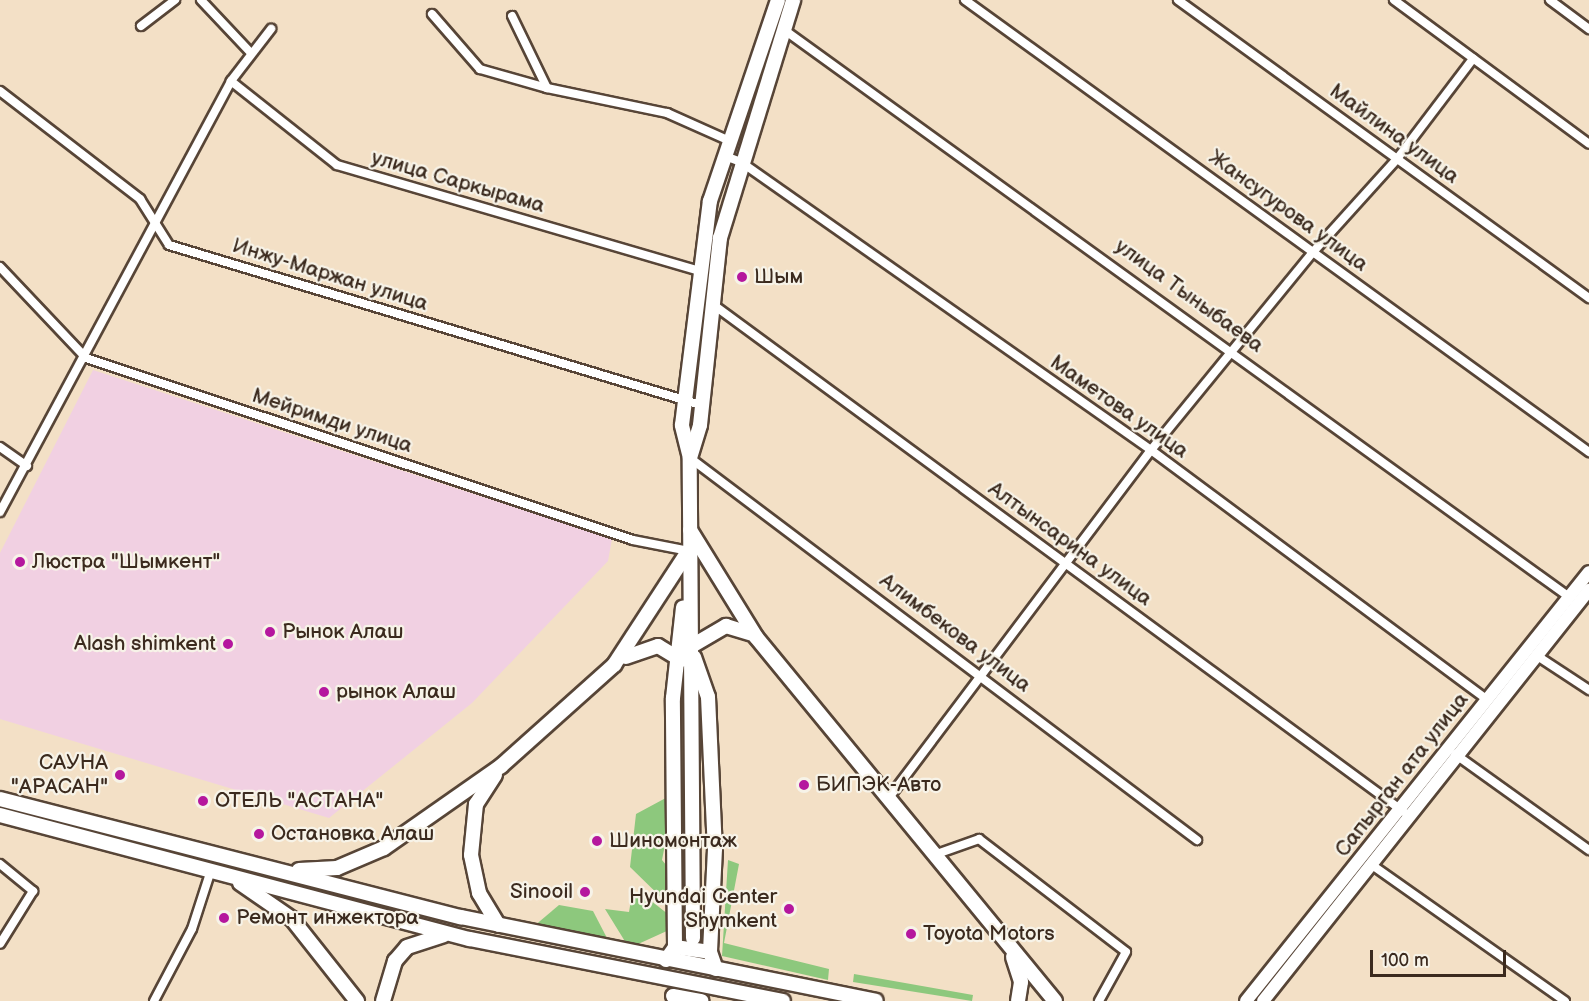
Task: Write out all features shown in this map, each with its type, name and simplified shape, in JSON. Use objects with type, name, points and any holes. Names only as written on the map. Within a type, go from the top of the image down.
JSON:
[{"type":"highway","points":[[690,458],[682,425],[699,271],[710,201],[778,0]]},
{"type":"highway","points":[[693,938],[688,580],[690,458],[701,405],[710,302],[741,162],[793,0]]},
{"type":"highway","points":[[690,530],[756,637],[1055,1001]]},
{"type":"highway","points":[[614,665],[689,551]]},
{"type":"highway","points":[[666,960],[675,947],[675,655],[688,580]]},
{"type":"highway","points":[[690,647],[726,626],[747,629],[756,637]]},
{"type":"highway","points":[[244,862],[316,871],[362,859],[501,766],[614,665],[648,646],[675,655],[690,667]]},
{"type":"highway","points":[[690,647],[708,697],[715,849],[710,952],[716,969]]},
{"type":"highway","points":[[498,925],[474,876],[471,829],[476,804],[501,766]]},
{"type":"highway","points":[[0,799],[498,925],[876,1001]]},
{"type":"highway","points":[[0,815],[451,934],[664,979],[714,995],[783,1001]]},
{"type":"highway","points":[[226,874],[292,919],[355,1000]]},
{"type":"highway","points":[[384,1001],[386,978],[407,948],[451,934]]},
{"type":"highway","points":[[1007,945],[1021,982],[1018,1001]]},
{"type":"highway","points":[[675,947],[710,952]]},
{"type":"highway","points":[[664,979],[673,999],[702,1001]]},
{"type":"main road","name":"Сапырган ата улица","points":[[1246,1001],[1589,572]]},
{"type":"main road","name":"Сапырган ата улица","points":[[1263,1001],[1372,865],[1455,754],[1589,590]]},
{"type":"main road","points":[[1235,1001],[1262,981]]},
{"type":"street","points":[[141,26],[175,0]]},
{"type":"street","points":[[201,0],[251,53]]},
{"type":"street","name":"Жансугурова улица","points":[[965,0],[1589,452]]},
{"type":"street","name":"Майлина улица","points":[[1178,0],[1589,298]]},
{"type":"street","points":[[1394,0],[1589,144]]},
{"type":"street","points":[[1550,0],[1589,29]]},
{"type":"street","points":[[432,14],[480,69],[547,88],[667,113],[730,141]]},
{"type":"street","points":[[512,16],[547,88]]},
{"type":"street","points":[[0,512],[86,358],[153,222],[231,81],[271,28]]},
{"type":"street","name":"улица Тыныбаева","points":[[783,29],[1232,349],[1569,597]]},
{"type":"street","points":[[888,799],[1151,450],[1313,252],[1397,159],[1473,59]]},
{"type":"street","name":"улица Саркырама","points":[[231,81],[337,165],[699,271]]},
{"type":"street","name":"Инжу-Маржан улица","points":[[0,92],[140,199],[169,245],[684,403],[701,405]]},
{"type":"street","name":"Маметова улица","points":[[724,156],[741,162],[1151,450],[1486,699]]},
{"type":"street","name":"Мейримди улица","points":[[0,267],[86,358],[633,540],[689,551]]},
{"type":"street","name":"Алтынсарина улица","points":[[710,302],[1409,816]]},
{"type":"street","points":[[0,447],[27,466]]},
{"type":"street","name":"Алимбекова улица","points":[[690,458],[981,675],[1197,840]]},
{"type":"street","points":[[1536,655],[1589,690]]},
{"type":"street","points":[[1455,754],[1589,850]]},
{"type":"street","points":[[934,855],[979,839],[1126,952],[1099,1001]]},
{"type":"street","points":[[0,864],[33,891],[0,944]]},
{"type":"street","points":[[1372,865],[1565,1001]]},
{"type":"street","points":[[154,1001],[192,929],[211,870]]},
{"type":"shaded area","name":"Рынок Алаш","points":[[93,370],[612,539],[608,561],[472,703],[329,818],[0,719],[0,553]]},
{"type":"green space","points":[[675,793],[662,860],[671,871],[672,908],[630,867],[636,814]]},
{"type":"green space","points":[[728,860],[739,864],[724,943],[829,969],[828,980],[722,956]]},
{"type":"green space","points":[[632,894],[650,900],[673,918],[669,930],[636,945],[626,943],[605,909],[629,912]]},
{"type":"green space","points":[[559,905],[593,911],[608,940],[533,927]]},
{"type":"green space","points":[[854,974],[973,995],[972,1001],[853,982]]},
{"type":"place","name":"Шым","points":[[742,277]]},
{"type":"place","name":"Люстра \"Шымкент\"","points":[[20,562]]},
{"type":"place","name":"Рынок Алаш","points":[[270,632]]},
{"type":"place","name":"Alash shimkent","points":[[228,644]]},
{"type":"place","name":"рынок Алаш","points":[[324,692]]},
{"type":"place","name":"САУНА \"АРАСАН\"","points":[[120,775]]},
{"type":"place","name":"БИПЭК-Авто","points":[[804,785]]},
{"type":"place","name":"ОТЕЛЬ \"АСТАНА\"","points":[[203,801]]},
{"type":"place","name":"Остановка Алаш","points":[[259,834]]},
{"type":"place","name":"Шиномонтаж","points":[[597,841]]},
{"type":"place","name":"Sinooil","points":[[585,892]]},
{"type":"place","name":"Hyundai Center Shymkent","points":[[789,909]]},
{"type":"place","name":"Ремонт инжектора","points":[[224,918]]},
{"type":"place","name":"Toyota Motors","points":[[911,934]]}]
